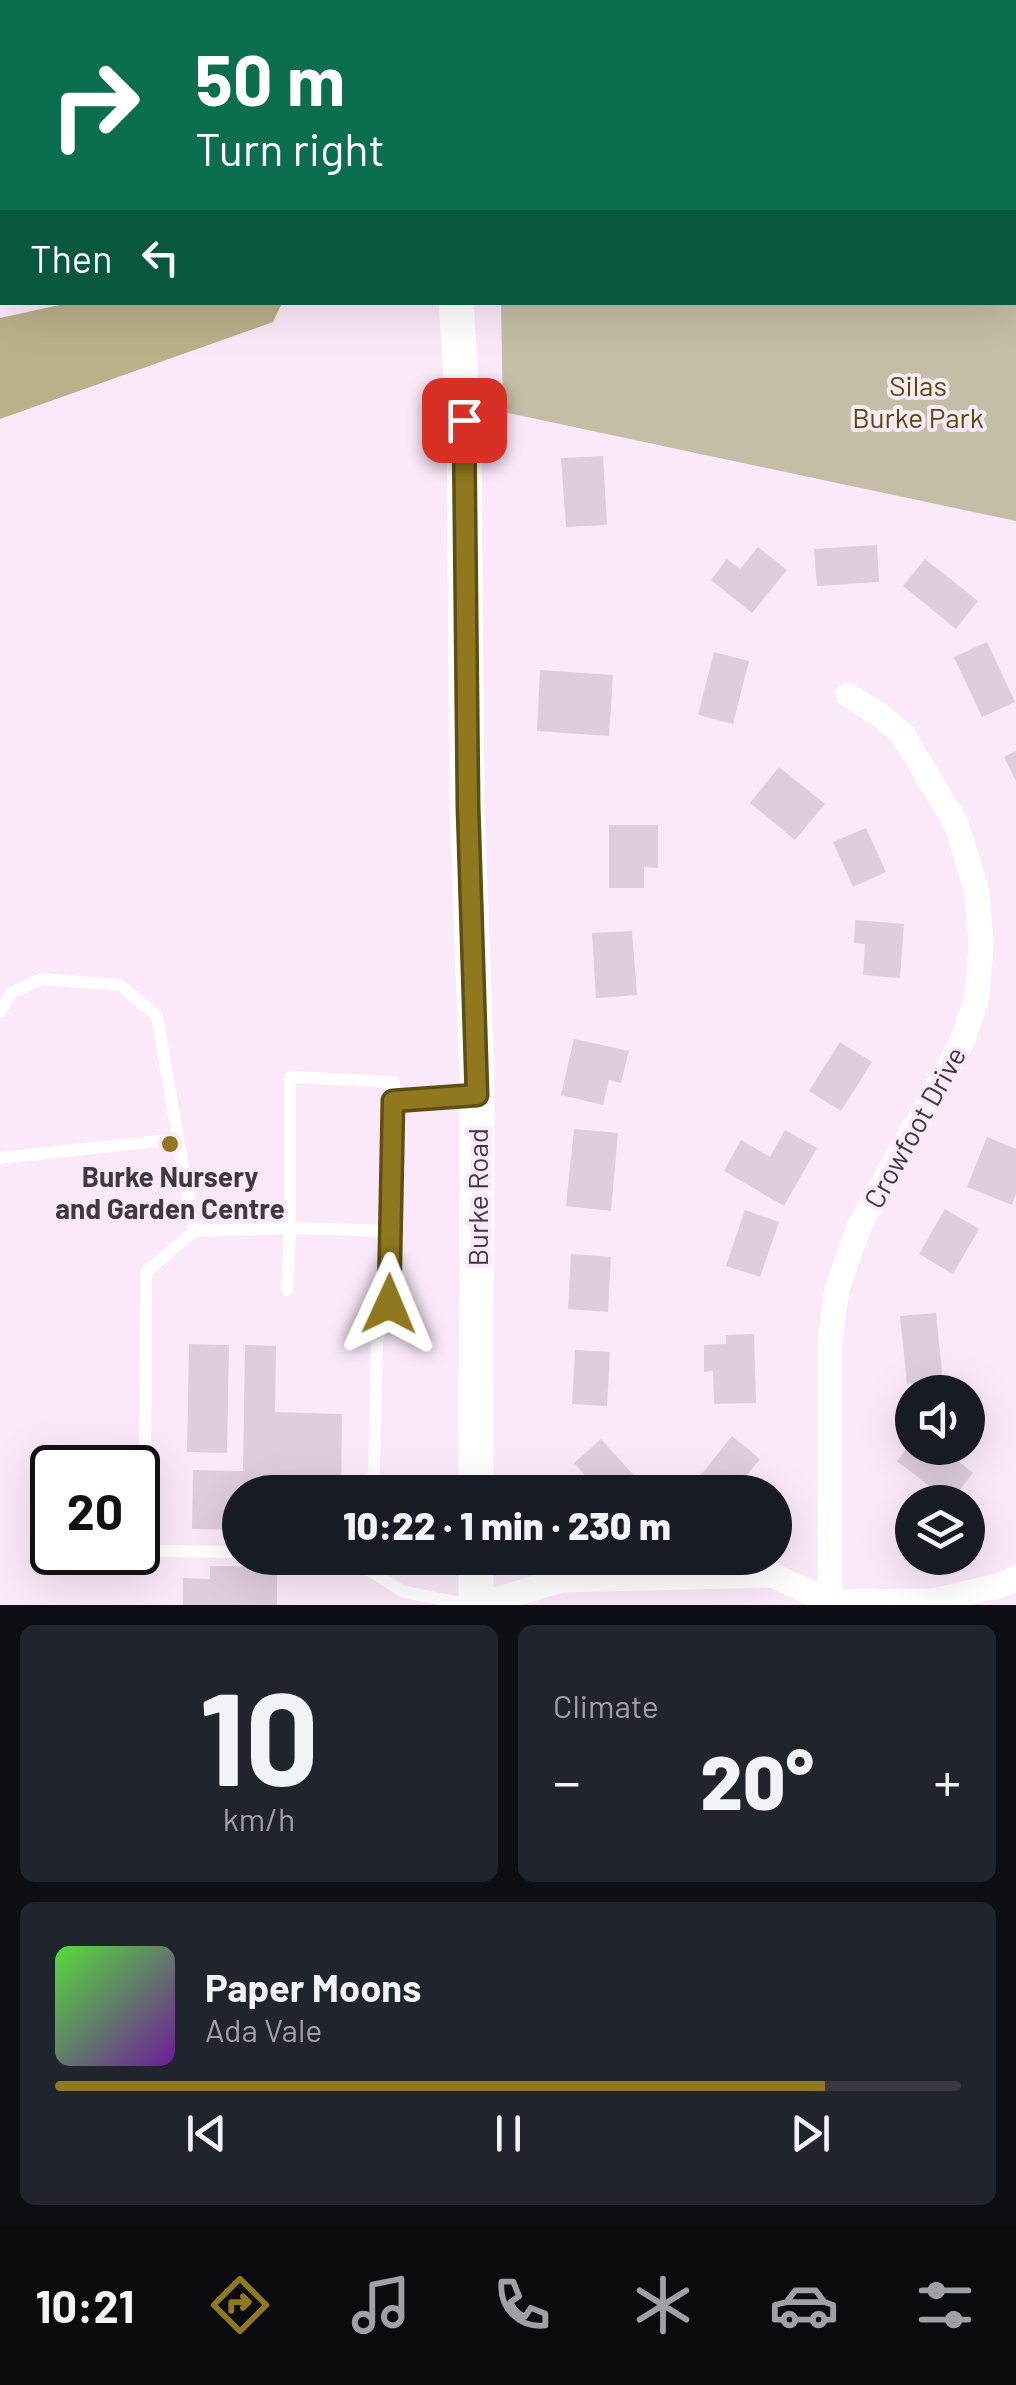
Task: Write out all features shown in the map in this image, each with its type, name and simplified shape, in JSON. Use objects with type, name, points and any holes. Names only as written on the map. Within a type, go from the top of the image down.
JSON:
[{"type":"street","name":"Burke Road","points":[[456,305],[464,420],[468,806],[477,1095],[476,1475]]},
{"type":"street","name":"Crowfoot Drive","points":[[827,1603],[830,1341],[837,1289],[860,1226],[962,1042],[976,997],[982,945],[977,892],[956,824],[903,735],[848,695]]},
{"type":"street","points":[[476,1575],[475,1605],[560,1580],[772,1575],[827,1603],[932,1601],[1002,1585],[1016,1578]]},
{"type":"lane","points":[[0,1012],[11,992],[41,979],[120,985],[157,1016],[194,1230]]},
{"type":"lane","points":[[287,1290],[290,1077],[394,1082],[389,1304],[377,1340],[374,1475]]},
{"type":"lane","points":[[393,1101],[477,1095]]},
{"type":"lane","points":[[0,1158],[178,1139]]},
{"type":"lane","points":[[222,1552],[156,1551],[145,1527],[146,1272],[194,1230],[390,1231]]},
{"type":"lane","points":[[380,1575],[404,1592],[475,1605]]},
{"type":"green space","name":"Silas Burke Park","points":[[501,305],[1016,305],[1016,521],[503,412]]},
{"type":"shaded area","points":[[59,305],[281,305],[273,322],[0,419],[0,318]]},
{"type":"building","points":[[603,456],[607,525],[566,527],[561,458]]},
{"type":"building","points":[[877,545],[879,582],[817,586],[814,549]]},
{"type":"building","points":[[758,547],[787,570],[752,613],[711,580],[727,559],[740,569]]},
{"type":"building","points":[[925,559],[978,601],[956,629],[903,586]]},
{"type":"building","points":[[987,642],[1015,702],[982,717],[954,657]]},
{"type":"building","points":[[714,652],[749,661],[733,724],[698,715]]},
{"type":"building","points":[[540,670],[613,675],[609,736],[537,731]]},
{"type":"building","points":[[1016,751],[1016,781],[1004,757]]},
{"type":"building","points":[[779,767],[825,804],[795,840],[750,803]]},
{"type":"building","points":[[609,825],[658,825],[658,868],[644,867],[644,888],[609,888]]},
{"type":"building","points":[[866,828],[886,872],[853,887],[833,842]]},
{"type":"building","points":[[855,920],[904,924],[900,978],[863,975],[865,944],[854,943]]},
{"type":"building","points":[[632,931],[637,995],[596,998],[592,933]]},
{"type":"building","points":[[574,1039],[629,1051],[621,1083],[609,1080],[603,1105],[561,1095]]},
{"type":"building","points":[[840,1042],[872,1062],[841,1111],[809,1091]]},
{"type":"building","points":[[574,1129],[618,1133],[611,1211],[566,1206]]},
{"type":"building","points":[[785,1130],[817,1148],[784,1206],[724,1171],[741,1140],[770,1157]]},
{"type":"building","points":[[987,1137],[1016,1149],[1016,1194],[1012,1205],[967,1187]]},
{"type":"building","points":[[945,1209],[979,1229],[953,1274],[919,1254]]},
{"type":"building","points":[[745,1210],[779,1222],[760,1277],[726,1266]]},
{"type":"building","points":[[571,1254],[611,1257],[608,1312],[568,1309]]},
{"type":"building","points":[[936,1313],[942,1375],[906,1375],[900,1316]]},
{"type":"building","points":[[754,1334],[756,1403],[714,1404],[713,1371],[704,1372],[704,1345],[726,1344],[726,1335]]},
{"type":"building","points":[[189,1344],[229,1345],[227,1453],[187,1452]]},
{"type":"building","points":[[245,1345],[276,1346],[275,1412],[342,1414],[341,1475],[222,1475],[222,1530],[192,1529],[193,1470],[243,1471]]},
{"type":"building","points":[[575,1350],[610,1352],[607,1406],[572,1404]]},
{"type":"building","points":[[732,1436],[760,1459],[747,1475],[701,1475]]},
{"type":"building","points":[[601,1439],[633,1475],[585,1475],[574,1463]]},
{"type":"building","points":[[902,1465],[963,1465],[973,1473],[963,1485],[928,1485]]},
{"type":"building","points":[[210,1566],[222,1566],[222,1575],[277,1575],[277,1605],[183,1605],[183,1578],[210,1579]]},
{"type":"place","name":"Burke Nursery and Garden Centre","points":[[170,1144]]},
{"type":"route","points":[[389,1304],[393,1101],[477,1095],[468,806],[464,420]]}]
